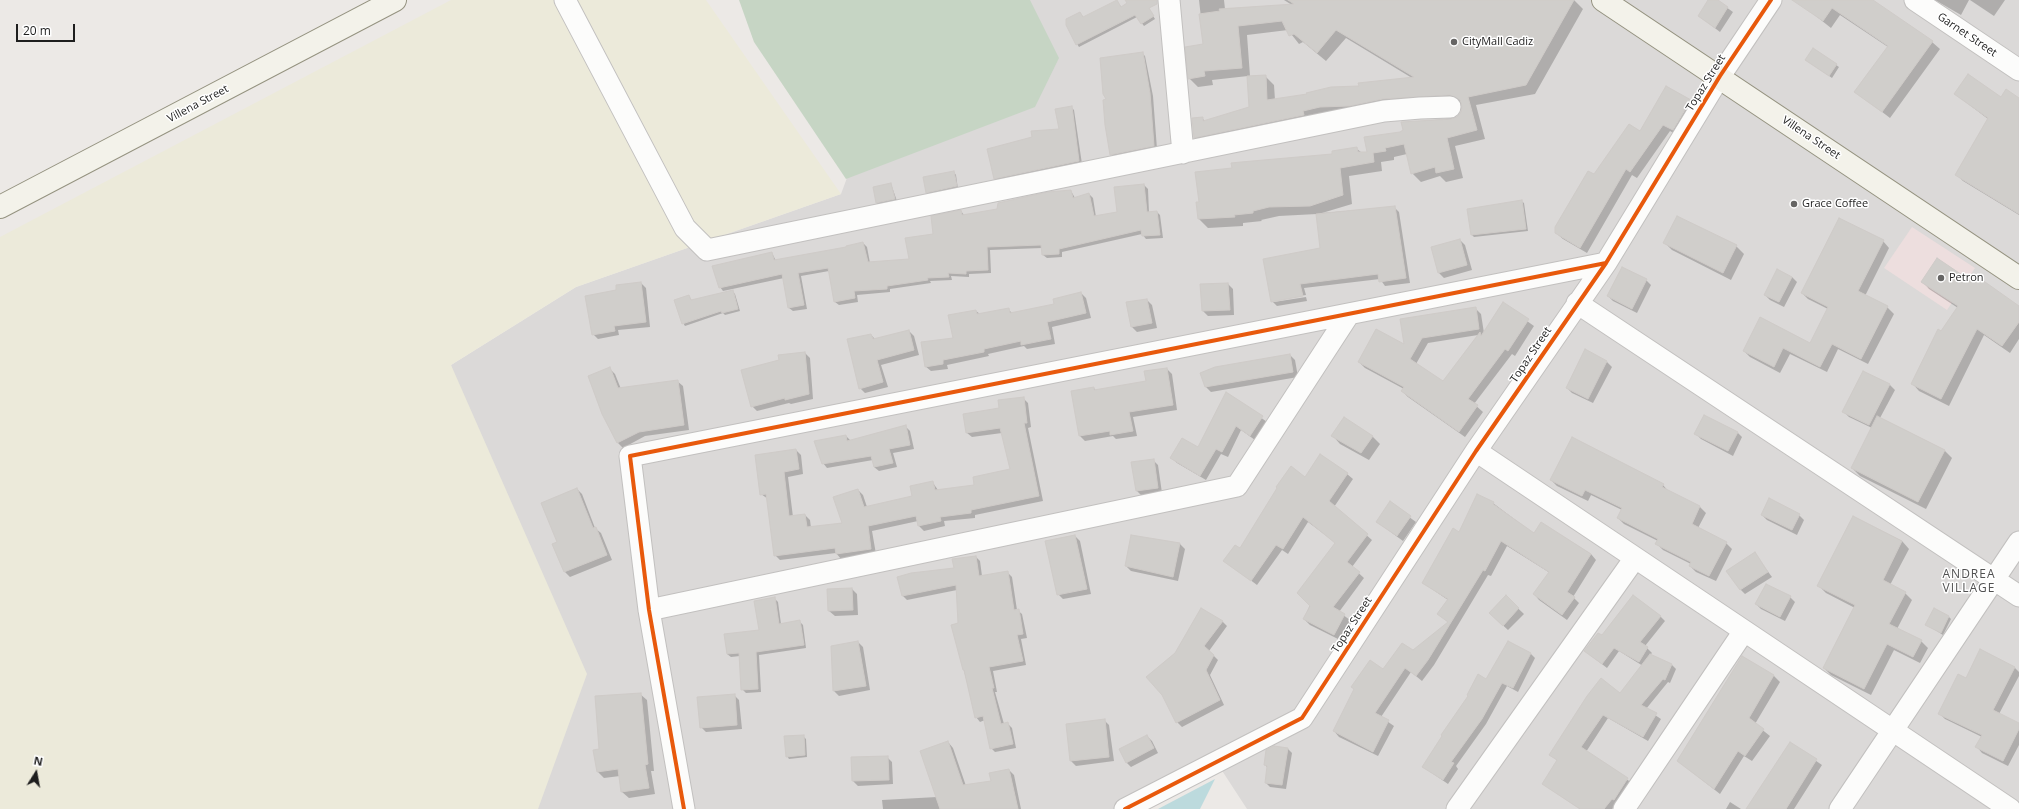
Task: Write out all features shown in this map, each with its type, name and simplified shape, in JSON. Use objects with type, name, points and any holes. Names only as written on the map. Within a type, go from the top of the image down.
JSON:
[{"type":"main road","name":"Villena Street","points":[[0,207],[395,0]]},
{"type":"main road","name":"Villena Street","points":[[1603,0],[1720,76],[2019,278]]},
{"type":"street","points":[[565,0],[685,228],[708,250],[1384,112],[1420,108],[1450,107]]},
{"type":"street","points":[[1169,0],[1183,153]]},
{"type":"street","name":"Topaz Street","points":[[1125,809],[1302,718],[1476,451],[1606,263],[1720,76],[1771,0]]},
{"type":"street","name":"Garnet Street","points":[[1915,0],[2019,70]]},
{"type":"street","points":[[684,809],[649,610],[630,456],[1606,263]]},
{"type":"street","points":[[1577,303],[2019,596]]},
{"type":"street","points":[[649,610],[1237,486],[1349,314]]},
{"type":"street","points":[[1476,451],[2010,809]]},
{"type":"street","points":[[1840,809],[2019,542]]},
{"type":"street","points":[[1457,809],[1635,558]]},
{"type":"street","points":[[1624,809],[1744,631]]},
{"type":"shaded area","points":[[451,0],[706,0],[841,194],[576,287],[451,365],[587,674],[538,809],[0,809],[0,237]]},
{"type":"shaded area","points":[[913,0],[2019,0],[2019,809],[1247,809],[1219,766],[1138,809],[531,809],[451,365],[576,287],[841,194]]},
{"type":"shaded area","points":[[1912,227],[1975,268],[1947,310],[1884,268]]},
{"type":"green space","points":[[739,0],[1030,0],[1059,58],[1035,107],[846,179],[754,42]]},
{"type":"water","points":[[1215,779],[1200,809],[1158,809]]},
{"type":"building","points":[[1117,0],[1121,7],[1127,3],[1125,0],[1157,0],[1157,4],[1149,8],[1154,16],[1141,24],[1135,15],[1076,45],[1066,25],[1066,19],[1080,12],[1083,17]]},
{"type":"building","points":[[1288,0],[1574,0],[1526,85],[1468,97],[1477,130],[1447,138],[1454,169],[1436,173],[1435,167],[1411,174],[1404,144],[1385,148],[1386,151],[1373,153],[1374,162],[1340,168],[1343,195],[1310,206],[1269,207],[1253,211],[1253,213],[1234,215],[1235,217],[1198,219],[1196,202],[1199,202],[1195,172],[1232,168],[1231,163],[1332,154],[1332,151],[1357,147],[1358,152],[1367,152],[1364,137],[1400,132],[1403,130],[1401,122],[1451,119],[1457,117],[1461,112],[1462,106],[1460,100],[1450,95],[1383,99],[1350,106],[1320,107],[1303,111],[1304,115],[1194,138],[1192,118],[1203,117],[1203,121],[1249,107],[1247,76],[1266,75],[1267,100],[1307,94],[1306,93],[1331,87],[1359,86],[1358,83],[1414,77],[1336,30],[1317,53],[1294,34],[1289,36],[1282,21],[1238,26],[1242,68],[1204,71],[1205,76],[1188,79],[1185,47],[1203,44],[1199,14],[1220,11],[1219,9],[1294,4]]},
{"type":"building","points":[[1708,0],[1718,0],[1728,7],[1715,28],[1698,16]]},
{"type":"building","points":[[1792,0],[1873,0],[1933,41],[1882,112],[1854,92],[1888,46],[1832,8],[1823,21]]},
{"type":"building","points":[[1813,48],[1837,64],[1829,76],[1805,60]]},
{"type":"building","points":[[1143,52],[1150,93],[1154,146],[1110,155],[1105,125],[1103,100],[1106,99],[1103,94],[1100,58]]},
{"type":"building","points":[[1968,74],[2001,97],[2006,89],[2019,98],[2019,214],[1955,175],[1988,118],[1954,94]]},
{"type":"building","points":[[1666,86],[1691,100],[1673,130],[1663,125],[1630,172],[1626,169],[1580,248],[1555,233],[1555,227],[1588,171],[1594,174],[1629,124],[1640,131]]},
{"type":"building","points":[[1072,106],[1079,161],[994,179],[987,149],[1032,137],[1031,131],[1059,129],[1055,109]]},
{"type":"building","points":[[954,171],[957,186],[926,193],[923,177]]},
{"type":"building","points":[[891,183],[895,199],[876,203],[873,187]]},
{"type":"building","points":[[1144,184],[1147,212],[1157,211],[1160,235],[1142,236],[1141,230],[1059,249],[1059,254],[1042,255],[1041,245],[987,247],[988,270],[966,271],[966,274],[948,273],[949,277],[927,278],[928,280],[887,286],[887,289],[854,291],[855,298],[834,302],[828,268],[798,273],[804,305],[788,308],[782,274],[719,288],[712,266],[772,252],[774,260],[846,247],[863,242],[868,262],[909,259],[905,238],[933,234],[931,216],[961,210],[962,215],[997,209],[998,203],[1048,192],[1071,190],[1073,198],[1089,193],[1094,216],[1117,212],[1114,187]]},
{"type":"building","points":[[1522,200],[1526,229],[1471,235],[1467,209]]},
{"type":"building","points":[[1395,206],[1406,278],[1379,282],[1378,274],[1300,284],[1303,296],[1271,302],[1263,259],[1320,248],[1316,214]]},
{"type":"building","points":[[1677,216],[1737,245],[1723,273],[1663,243]]},
{"type":"building","points":[[1839,218],[1884,240],[1858,291],[1888,306],[1861,359],[1832,344],[1820,367],[1783,348],[1774,367],[1743,351],[1760,317],[1810,343],[1828,307],[1801,293]]},
{"type":"building","points":[[1460,239],[1467,265],[1438,273],[1431,247]]},
{"type":"building","points":[[1937,258],[1974,283],[1978,277],[2019,306],[2019,322],[2002,346],[1977,329],[1941,399],[1911,384],[1938,329],[1941,331],[1958,306],[1921,282]]},
{"type":"building","points":[[1622,267],[1647,279],[1632,309],[1607,296]]},
{"type":"building","points":[[1777,269],[1792,277],[1779,302],[1764,295]]},
{"type":"building","points":[[641,282],[646,322],[614,326],[615,331],[592,335],[585,296],[616,290],[616,285]]},
{"type":"building","points":[[1228,283],[1230,310],[1202,311],[1200,284]]},
{"type":"building","points":[[733,290],[738,309],[722,313],[721,311],[682,324],[674,300],[689,295],[691,300]]},
{"type":"building","points":[[1081,292],[1086,313],[1047,322],[1051,339],[1021,345],[1021,341],[984,349],[984,352],[943,360],[943,364],[925,367],[921,342],[953,338],[948,315],[976,310],[977,314],[1009,308],[1010,313],[1054,304],[1053,299]]},
{"type":"building","points":[[1147,299],[1152,323],[1131,327],[1126,302]]},
{"type":"building","points":[[1503,302],[1529,319],[1508,351],[1505,349],[1468,399],[1478,405],[1459,432],[1401,391],[1404,387],[1358,362],[1376,329],[1404,344],[1400,319],[1476,307],[1479,329],[1422,338],[1410,359],[1443,381],[1480,332],[1481,336]]},
{"type":"building","points":[[909,330],[914,350],[877,360],[883,382],[859,389],[847,339],[871,334],[873,339]]},
{"type":"building","points":[[1585,349],[1607,361],[1588,399],[1566,388]]},
{"type":"building","points":[[805,352],[809,394],[785,400],[785,398],[751,407],[741,370],[779,360],[778,355]]},
{"type":"building","points":[[1290,354],[1293,372],[1205,387],[1200,373],[1215,367]]},
{"type":"building","points":[[610,367],[618,388],[678,380],[684,425],[639,432],[617,443],[602,414],[588,376]]},
{"type":"building","points":[[1167,368],[1173,405],[1129,412],[1133,431],[1110,435],[1110,431],[1079,436],[1071,391],[1094,387],[1094,390],[1146,381],[1144,371]]},
{"type":"building","points":[[1863,371],[1890,384],[1869,425],[1842,412]]},
{"type":"building","points":[[1226,392],[1263,416],[1250,436],[1236,426],[1222,452],[1216,449],[1200,476],[1170,458],[1182,438],[1198,447]]},
{"type":"building","points":[[1024,397],[1027,423],[1024,423],[1039,496],[971,510],[971,513],[940,517],[941,521],[918,526],[916,516],[868,526],[871,549],[836,554],[835,548],[774,556],[766,494],[760,495],[755,455],[796,449],[799,469],[784,472],[789,516],[805,514],[807,527],[842,523],[833,497],[858,489],[864,507],[912,496],[910,486],[933,481],[935,490],[974,485],[973,477],[1010,469],[1000,428],[966,433],[963,414],[999,408],[998,400]]},
{"type":"building","points":[[1704,415],[1738,432],[1728,451],[1694,434]]},
{"type":"building","points":[[1877,416],[1945,450],[1918,502],[1851,468]]},
{"type":"building","points":[[1344,417],[1373,436],[1361,453],[1331,436]]},
{"type":"building","points":[[906,425],[910,445],[889,449],[893,463],[874,467],[871,456],[822,464],[814,441],[846,435],[847,441]]},
{"type":"building","points":[[1572,437],[1664,484],[1662,487],[1700,506],[1692,524],[1727,542],[1709,576],[1689,566],[1691,562],[1655,544],[1658,539],[1617,518],[1622,508],[1585,490],[1582,496],[1550,480]]},
{"type":"building","points":[[1320,454],[1348,473],[1329,501],[1368,534],[1347,562],[1360,572],[1333,607],[1345,614],[1334,635],[1303,619],[1310,606],[1297,593],[1335,543],[1303,517],[1283,549],[1276,545],[1251,581],[1223,561],[1235,545],[1240,548],[1277,488],[1276,487],[1291,466],[1305,477]]},
{"type":"building","points":[[1154,459],[1158,488],[1136,491],[1131,462]]},
{"type":"building","points":[[577,488],[593,528],[596,527],[607,555],[564,572],[552,544],[557,542],[541,503]]},
{"type":"building","points":[[1477,494],[1494,502],[1493,504],[1534,533],[1541,522],[1591,554],[1567,592],[1575,597],[1562,615],[1533,594],[1549,572],[1501,541],[1485,571],[1483,570],[1428,660],[1416,676],[1405,668],[1375,713],[1389,720],[1373,752],[1333,731],[1354,689],[1351,687],[1370,660],[1383,669],[1402,643],[1413,650],[1448,622],[1437,614],[1448,599],[1422,583],[1453,528],[1459,532]]},
{"type":"building","points":[[1769,498],[1800,514],[1792,530],[1761,515]]},
{"type":"building","points":[[1390,501],[1411,516],[1397,536],[1376,522]]},
{"type":"building","points":[[1853,516],[1902,541],[1883,580],[1906,592],[1889,624],[1922,640],[1913,657],[1887,644],[1864,689],[1823,668],[1855,605],[1817,586]]},
{"type":"building","points":[[1075,535],[1087,589],[1057,595],[1045,541]]},
{"type":"building","points":[[1131,535],[1180,543],[1173,577],[1125,566]]},
{"type":"building","points":[[1755,552],[1768,572],[1740,590],[1726,571]]},
{"type":"building","points":[[976,556],[979,576],[1008,571],[1014,610],[1019,609],[1023,634],[1017,635],[1023,661],[989,667],[994,688],[992,688],[1001,724],[1008,722],[1013,744],[990,749],[983,716],[975,718],[964,670],[951,625],[958,623],[956,585],[902,596],[897,577],[911,573],[954,568],[952,559]]},
{"type":"building","points":[[1766,584],[1791,596],[1780,617],[1755,604]]},
{"type":"building","points":[[852,588],[853,610],[828,611],[827,589]]},
{"type":"building","points":[[1506,595],[1519,608],[1503,626],[1489,613]]},
{"type":"building","points":[[1633,595],[1661,616],[1640,642],[1648,647],[1639,662],[1614,648],[1602,664],[1584,651],[1598,633],[1602,635]]},
{"type":"building","points":[[775,597],[779,624],[800,620],[804,645],[756,652],[758,689],[741,690],[739,653],[727,654],[724,634],[759,630],[754,601]]},
{"type":"building","points":[[1201,608],[1223,621],[1204,646],[1214,655],[1206,670],[1220,700],[1176,723],[1162,695],[1146,677],[1175,653]]},
{"type":"building","points":[[1934,608],[1949,616],[1941,633],[1925,625]]},
{"type":"building","points":[[858,641],[866,686],[833,691],[831,646]]},
{"type":"building","points":[[1508,641],[1531,653],[1513,688],[1502,683],[1482,719],[1451,762],[1454,763],[1443,780],[1422,767],[1442,736],[1441,735],[1468,696],[1467,695],[1478,674],[1486,679]]},
{"type":"building","points":[[1980,649],[2015,667],[1993,710],[2019,723],[2019,729],[2003,761],[1975,747],[1982,735],[1938,714],[1958,674],[1966,678]]},
{"type":"building","points":[[1650,654],[1672,664],[1665,680],[1663,679],[1641,705],[1657,713],[1643,737],[1603,715],[1581,747],[1628,778],[1614,800],[1612,799],[1604,809],[1580,809],[1542,784],[1557,760],[1549,755],[1587,696],[1601,678],[1620,693]]},
{"type":"building","points":[[1742,656],[1774,675],[1749,718],[1764,729],[1745,756],[1738,751],[1714,789],[1677,761]]},
{"type":"building","points":[[641,693],[648,764],[645,765],[649,788],[621,792],[618,769],[597,772],[593,750],[599,749],[595,696]]},
{"type":"building","points":[[735,694],[737,725],[700,728],[697,697]]},
{"type":"building","points":[[1105,719],[1109,757],[1070,761],[1066,724]]},
{"type":"building","points":[[804,735],[805,755],[786,757],[784,736]]},
{"type":"building","points":[[1147,735],[1154,748],[1126,763],[1119,749]]},
{"type":"building","points":[[948,741],[963,785],[991,781],[989,773],[1009,769],[1018,809],[940,809],[920,751]]},
{"type":"building","points":[[1790,742],[1817,759],[1786,809],[1746,809]]},
{"type":"building","points":[[1274,746],[1288,748],[1282,785],[1265,783],[1267,766],[1264,765],[1266,750]]},
{"type":"building","points":[[888,756],[889,780],[852,781],[851,757]]},
{"type":"cycle path","points":[[1125,809],[1302,718],[1476,451],[1606,263],[1720,76],[1771,0]]},
{"type":"cycle path","points":[[684,809],[649,610],[630,456],[1606,263]]},
{"type":"place","name":"CityMall Cadiz","points":[[1454,42]]},
{"type":"place","name":"Grace Coffee","points":[[1794,204]]},
{"type":"place","name":"Petron","points":[[1941,278]]},
{"type":"district","name":"ANDREA VILLAGE","points":[[1969,582]]}]
